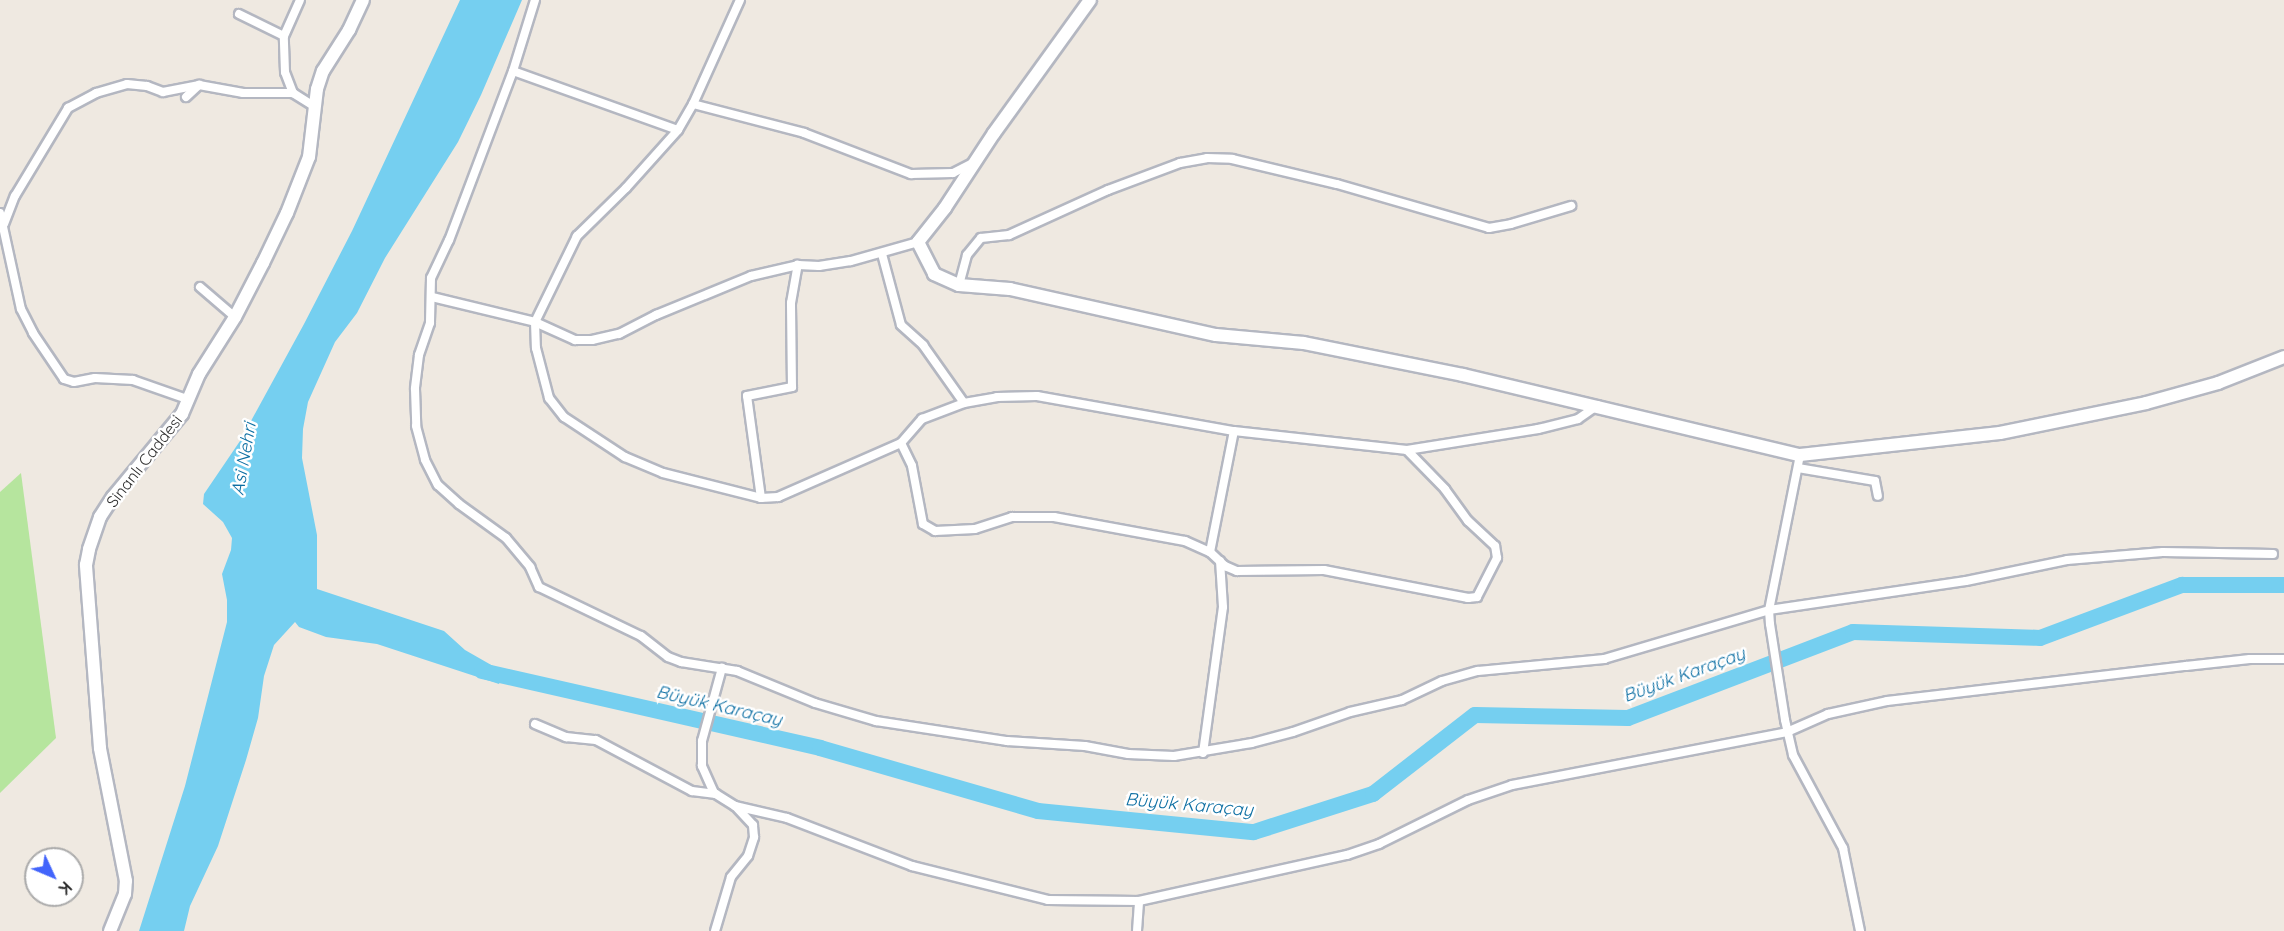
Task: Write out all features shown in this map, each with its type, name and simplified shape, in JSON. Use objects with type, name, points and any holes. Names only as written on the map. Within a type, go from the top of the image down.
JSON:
[{"type":"street","points":[[293,93],[285,72],[284,36],[300,0]]},
{"type":"street","name":"Sinanlı Caddesi","points":[[110,931],[125,894],[126,882],[99,748],[86,565],[100,517],[113,497],[182,414],[187,399],[235,317],[282,223],[309,157],[315,107],[323,71],[349,30],[363,0]]},
{"type":"street","points":[[535,0],[513,71],[449,240],[431,278],[430,323],[419,355],[415,389],[416,426],[425,460],[438,485],[459,504],[506,538],[530,567],[539,587],[641,636],[668,657],[681,662],[736,671],[815,703],[876,721],[1007,741],[1085,746],[1128,754],[1174,756],[1203,753],[1252,743],[1350,712],[1402,700],[1442,681],[1478,671],[1604,659],[1769,610],[1966,580],[2067,560],[2163,552],[2273,554]]},
{"type":"street","points":[[740,0],[693,104],[678,130],[626,188],[577,236],[535,322],[536,348],[549,398],[564,417],[625,457],[663,473],[761,498],[778,496],[901,443],[922,419],[964,403],[997,397],[1037,396],[1234,431],[1407,450],[1538,429],[1578,419],[1598,405]]},
{"type":"street","points":[[432,297],[535,322],[575,340],[592,340],[619,334],[656,315],[751,276],[798,265],[819,266],[882,254],[918,243],[945,208],[974,162],[1090,0]]},
{"type":"street","points":[[239,14],[284,36]]},
{"type":"street","points":[[513,71],[678,130]]},
{"type":"street","points":[[4,224],[15,196],[68,108],[96,93],[127,84],[147,86],[163,92],[199,85],[243,93],[293,93],[315,107]]},
{"type":"street","points":[[186,97],[199,85]]},
{"type":"street","points":[[693,104],[804,133],[911,174],[953,173],[974,162]]},
{"type":"street","points":[[959,285],[967,255],[981,238],[1009,235],[1108,190],[1179,163],[1208,158],[1232,159],[1337,184],[1489,228],[1511,224],[1571,206]]},
{"type":"street","points":[[0,213],[21,309],[33,333],[64,379],[74,382],[95,378],[133,380],[187,399]]},
{"type":"street","points":[[918,243],[934,274],[959,285],[1010,289],[1215,335],[1304,343],[1598,405],[1875,482],[1878,496]]},
{"type":"street","points":[[882,254],[901,325],[923,345],[964,403]]},
{"type":"street","points":[[761,498],[747,396],[792,387],[791,303],[798,265]]},
{"type":"street","points":[[200,287],[235,317]]},
{"type":"street","points":[[1799,461],[2000,433],[2146,403],[2218,383],[2284,357]]},
{"type":"street","points":[[1210,552],[1234,431]]},
{"type":"street","points":[[901,443],[912,466],[923,524],[935,531],[975,529],[1012,517],[1054,517],[1185,541],[1210,552],[1220,561],[1237,570],[1324,570],[1468,598],[1477,597],[1497,558],[1495,546],[1468,521],[1445,489],[1407,450]]},
{"type":"street","points":[[1799,461],[1769,610],[1770,624],[1787,732],[1793,755],[1843,848],[1860,931]]},
{"type":"street","points":[[1203,753],[1223,606],[1220,561]]},
{"type":"street","points":[[735,806],[787,818],[912,866],[1048,900],[1139,901],[1347,855],[1379,844],[1468,800],[1512,785],[1787,732],[1828,714],[1887,701],[2250,659],[2284,660]]},
{"type":"street","points":[[716,794],[702,766],[702,741],[711,701],[722,668]]},
{"type":"street","points":[[535,724],[566,737],[596,740],[692,791],[716,794],[735,806],[753,825],[754,837],[748,856],[731,877],[715,931]]},
{"type":"street","points":[[1137,931],[1139,901]]},
{"type":"green space","points":[[21,473],[56,738],[0,793],[0,492]]},
{"type":"water","name":"Asi Nehri","points":[[460,0],[522,0],[458,142],[385,258],[357,313],[335,342],[308,402],[303,429],[302,458],[317,535],[317,589],[444,631],[465,650],[500,670],[502,677],[499,684],[377,644],[326,637],[299,627],[295,622],[274,645],[264,676],[258,718],[246,760],[218,846],[190,906],[184,931],[139,931],[185,786],[227,622],[227,600],[222,574],[231,550],[232,538],[223,522],[203,504],[204,494],[240,441],[304,324],[352,231]]},
{"type":"waterway","name":"Büyük Karaçay","points":[[482,671],[820,748],[1038,811],[1254,832],[1373,794],[1475,715],[1628,718],[1853,632],[2040,638],[2182,585],[2284,585]]}]
